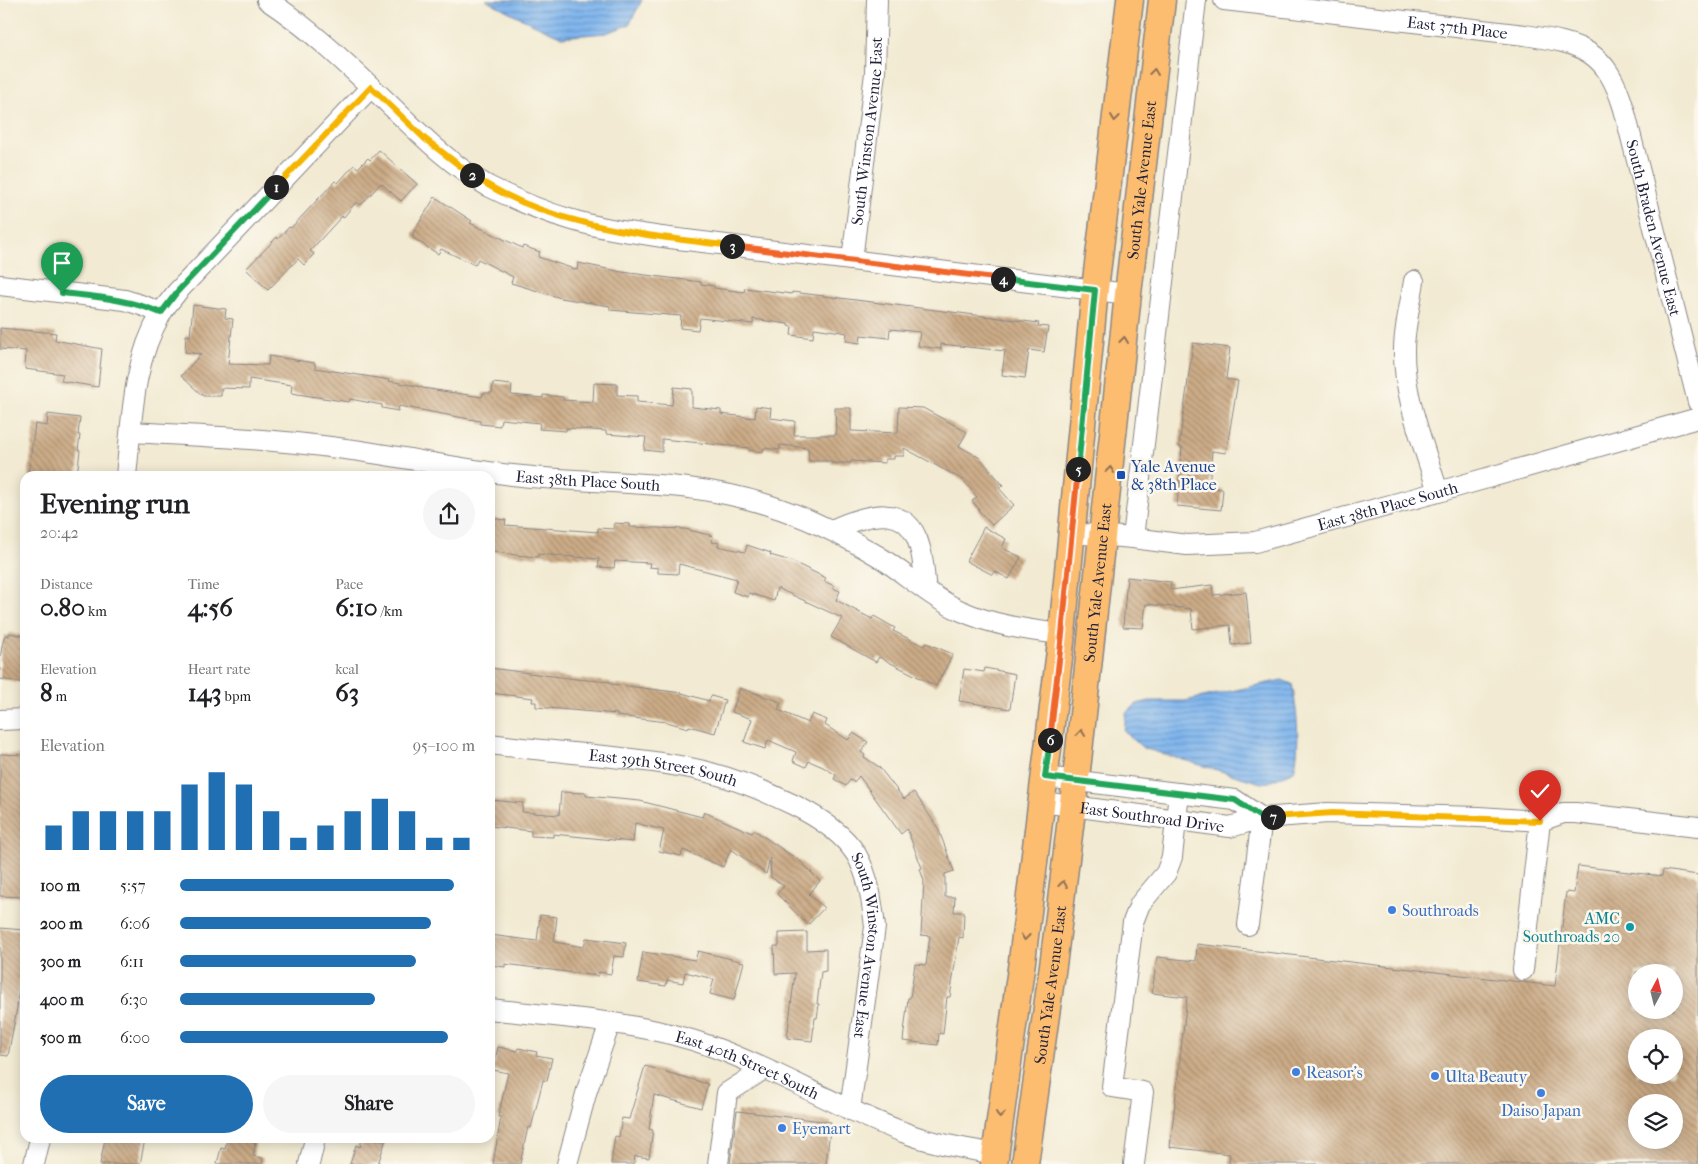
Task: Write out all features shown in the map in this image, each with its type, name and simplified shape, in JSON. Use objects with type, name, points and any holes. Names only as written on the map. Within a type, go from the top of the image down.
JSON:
[{"type":"main road","name":"South Yale Avenue East","points":[[995,1159],[1044,789],[1062,634],[1095,290],[1130,0]]},
{"type":"main road","name":"South Yale Avenue East","points":[[1025,1164],[1074,793],[1162,0]]},
{"type":"street","points":[[267,0],[330,48],[425,139],[453,162],[487,185],[527,204],[570,220],[670,238],[1128,294]]},
{"type":"street","name":"South Winston Avenue East","points":[[852,260],[875,73],[877,0]]},
{"type":"street","name":"South Yale Avenue East","points":[[1133,538],[1196,0]]},
{"type":"street","name":"East 37th Place","points":[[1224,0],[1551,39],[1577,46],[1589,51],[1598,58]]},
{"type":"street","name":"South Braden Avenue East","points":[[1598,58],[1618,87],[1698,402]]},
{"type":"street","points":[[127,471],[133,400],[139,370],[146,343],[161,313],[177,292],[371,87]]},
{"type":"street","points":[[1414,280],[1404,349],[1406,372],[1409,397],[1438,492]]},
{"type":"street","points":[[0,285],[124,300],[161,313]]},
{"type":"street","name":"East 38th Place South","points":[[1072,533],[1133,538],[1187,546],[1255,542],[1698,418]]},
{"type":"street","name":"East 38th Place South","points":[[131,432],[283,441],[488,471]]},
{"type":"street","name":"East 38th Place South","points":[[495,472],[680,486],[768,505],[832,530],[879,557],[926,590],[958,609],[1004,626],[1062,634]]},
{"type":"street","points":[[832,530],[854,519],[875,514],[893,516],[906,522],[914,533],[920,548],[926,590]]},
{"type":"street","points":[[0,720],[20,719]]},
{"type":"street","name":"East 39th Street South","points":[[495,745],[648,761],[691,768],[734,780],[769,793],[806,811],[827,824]]},
{"type":"street","name":"East Southroad Drive","points":[[1044,789],[1074,793],[1176,820],[1230,827],[1262,818],[1333,813],[1540,821],[1563,813],[1576,813],[1698,827]]},
{"type":"street","name":"East Southroad Drive","points":[[1074,793],[1179,793],[1235,800],[1262,818]]},
{"type":"street","points":[[1134,1164],[1143,1092],[1112,1088],[1133,922],[1140,904],[1166,872],[1172,857],[1179,793]]},
{"type":"street","points":[[1248,925],[1262,818]]},
{"type":"street","points":[[1522,970],[1540,821]]},
{"type":"street","name":"South Winston Avenue East","points":[[827,824],[855,853],[872,898],[875,927],[850,1110]]},
{"type":"street","name":"East 40th Street South","points":[[495,1010],[610,1023],[673,1034],[714,1047],[904,1133],[995,1159]]},
{"type":"street","points":[[567,1164],[587,1090],[610,1023]]},
{"type":"street","points":[[718,1164],[727,1093],[764,1069]]},
{"type":"street","points":[[34,1164],[39,1143]]},
{"type":"street","points":[[309,1164],[314,1143]]},
{"type":"water","points":[[486,0],[642,0],[629,25],[606,33],[562,37]]},
{"type":"water","points":[[1282,680],[1292,684],[1294,694],[1298,728],[1296,762],[1294,771],[1269,782],[1261,783],[1143,748],[1124,731],[1126,713],[1137,704],[1149,701],[1185,701]]},
{"type":"building","points":[[379,150],[417,184],[401,201],[381,183],[361,205],[356,202],[343,218],[342,216],[310,251],[314,254],[304,265],[298,259],[268,290],[246,269],[277,237],[278,239],[289,227],[291,228],[335,181],[338,183],[354,165],[358,168],[368,158],[370,160]]},
{"type":"building","points":[[435,197],[472,221],[470,223],[522,248],[523,246],[540,252],[538,257],[577,270],[578,263],[622,272],[701,282],[701,284],[714,286],[714,288],[744,292],[745,288],[792,294],[792,292],[1039,323],[1038,326],[1048,327],[1044,352],[1029,350],[1025,378],[1002,375],[1005,351],[941,344],[941,349],[918,346],[920,332],[890,329],[889,338],[861,335],[860,343],[846,341],[847,333],[842,332],[814,328],[813,338],[791,335],[792,327],[788,326],[788,324],[753,319],[753,324],[700,318],[698,330],[680,328],[681,316],[610,310],[610,306],[561,298],[511,283],[513,277],[478,259],[475,265],[441,249],[438,254],[413,238],[413,233]]},
{"type":"building","points":[[193,305],[226,309],[225,318],[233,319],[228,364],[268,365],[269,356],[315,363],[315,368],[482,397],[483,393],[492,393],[493,383],[512,385],[511,395],[543,398],[543,395],[563,397],[563,400],[593,402],[594,383],[617,384],[617,395],[637,396],[637,402],[672,405],[674,387],[692,389],[692,407],[721,410],[721,414],[755,418],[756,406],[771,408],[770,418],[795,421],[794,435],[836,435],[835,408],[851,408],[851,431],[898,433],[899,407],[923,408],[967,432],[959,446],[980,458],[1003,485],[999,488],[1014,505],[992,525],[972,501],[977,497],[963,480],[904,448],[904,456],[894,456],[894,459],[885,459],[885,463],[809,461],[808,448],[780,445],[780,450],[764,448],[763,452],[749,450],[749,448],[662,439],[662,452],[644,450],[646,437],[566,428],[566,431],[539,429],[540,423],[501,419],[500,426],[480,424],[480,421],[399,406],[398,411],[382,408],[382,405],[350,399],[349,402],[291,393],[292,385],[249,379],[249,389],[221,388],[221,396],[203,396],[181,376],[201,354],[185,352],[186,335],[190,336]]},
{"type":"building","points":[[0,328],[56,333],[55,340],[102,349],[98,387],[61,381],[63,374],[25,369],[26,351],[0,349]]},
{"type":"building","points":[[1193,343],[1230,348],[1226,379],[1238,381],[1226,453],[1212,451],[1209,488],[1223,489],[1221,510],[1177,506],[1182,447],[1179,447]]},
{"type":"building","points":[[48,414],[80,418],[78,471],[29,471],[35,424],[47,426]]},
{"type":"building","points":[[495,519],[506,520],[505,525],[598,532],[598,528],[614,529],[614,523],[630,524],[630,527],[685,529],[713,536],[712,542],[719,543],[718,546],[745,552],[747,545],[771,553],[770,555],[791,561],[826,578],[824,581],[840,591],[836,600],[872,619],[874,616],[895,628],[893,631],[924,646],[926,643],[953,654],[936,686],[879,657],[876,662],[831,637],[842,618],[777,588],[774,601],[749,593],[748,597],[733,592],[737,579],[679,564],[678,574],[658,573],[658,568],[649,567],[650,563],[615,561],[614,568],[598,567],[599,559],[538,554],[538,557],[495,552]]},
{"type":"building","points":[[984,527],[1006,539],[1002,548],[1021,557],[1009,579],[994,571],[993,575],[966,561]]},
{"type":"building","points":[[1127,577],[1171,582],[1170,590],[1212,585],[1213,595],[1246,592],[1251,643],[1232,645],[1230,625],[1193,629],[1191,609],[1146,604],[1143,628],[1123,627]]},
{"type":"building","points":[[9,633],[20,635],[20,682],[0,679],[2,646],[5,635],[9,636]]},
{"type":"building","points":[[985,668],[1015,674],[1010,709],[959,701],[964,669],[984,672]]},
{"type":"building","points":[[495,669],[611,682],[611,684],[682,693],[709,701],[711,696],[725,700],[715,733],[667,722],[617,716],[617,714],[536,707],[536,702],[532,702],[533,698],[495,694]]},
{"type":"building","points":[[740,688],[781,702],[778,710],[808,723],[812,714],[827,720],[825,725],[848,740],[853,733],[868,742],[861,752],[865,755],[864,757],[879,767],[904,799],[914,792],[938,828],[954,871],[945,874],[945,897],[955,897],[954,912],[964,912],[963,938],[959,937],[950,997],[947,997],[943,1034],[939,1033],[938,1045],[903,1041],[908,998],[910,998],[915,964],[926,965],[930,936],[921,935],[924,881],[920,869],[922,868],[907,829],[901,834],[859,776],[854,782],[850,780],[846,786],[834,779],[836,775],[823,767],[809,761],[806,767],[793,761],[796,752],[768,740],[765,749],[744,742],[752,719],[732,712]]},
{"type":"building","points":[[0,754],[20,755],[20,897],[0,896]]},
{"type":"building","points":[[561,792],[586,793],[586,796],[640,801],[702,817],[704,812],[752,833],[754,830],[801,862],[820,881],[809,894],[824,908],[808,925],[777,894],[784,886],[771,877],[770,858],[766,874],[731,849],[723,867],[683,850],[681,856],[659,851],[664,830],[635,823],[633,842],[553,834],[553,837],[531,836],[531,831],[495,827],[495,800],[523,803],[522,812],[559,815]]},
{"type":"building","points":[[1578,866],[1662,876],[1663,870],[1698,875],[1698,1164],[1229,1164],[1230,1154],[1170,1147],[1187,997],[1152,993],[1157,957],[1196,961],[1197,944],[1555,986],[1566,892],[1574,893]]},
{"type":"building","points":[[540,915],[557,917],[554,942],[584,947],[586,938],[626,943],[624,957],[614,956],[611,974],[599,972],[598,976],[505,964],[505,967],[495,966],[495,936],[537,941]]},
{"type":"building","points":[[0,928],[20,930],[20,975],[17,1008],[8,1056],[0,1055]]},
{"type":"building","points":[[807,932],[807,950],[826,949],[826,971],[821,972],[817,1004],[819,1004],[812,1041],[787,1038],[795,973],[775,974],[774,946],[779,946],[779,933]]},
{"type":"building","points":[[698,951],[744,962],[734,1000],[710,994],[714,979],[685,972],[683,983],[667,980],[666,986],[638,982],[643,952],[695,960]]},
{"type":"building","points":[[498,1047],[517,1051],[518,1048],[537,1052],[536,1055],[552,1058],[547,1081],[543,1080],[531,1128],[528,1127],[520,1164],[493,1164],[501,1117],[498,1117],[508,1073],[495,1070]]},
{"type":"building","points":[[645,1066],[708,1084],[701,1108],[654,1095],[649,1129],[653,1130],[649,1158],[635,1156],[634,1164],[611,1164],[615,1136],[619,1137],[622,1118],[629,1119]]},
{"type":"building","points":[[737,1111],[831,1122],[826,1164],[730,1164]]},
{"type":"building","points":[[104,1143],[144,1143],[140,1164],[100,1164]]},
{"type":"building","points":[[226,1143],[255,1143],[253,1156],[263,1158],[262,1164],[217,1164],[221,1148],[225,1149]]},
{"type":"building","points":[[361,1143],[385,1143],[378,1164],[350,1164],[356,1145],[360,1147]]},
{"type":"place","name":"Yale Avenue & 38th Place","points":[[1121,475]]},
{"type":"place","name":"Southroads","points":[[1392,910]]},
{"type":"place","name":"AMC Southroads 20","points":[[1630,927]]},
{"type":"place","name":"Reasor's","points":[[1296,1072]]},
{"type":"place","name":"Ulta Beauty","points":[[1435,1076]]},
{"type":"place","name":"Daiso Japan","points":[[1541,1093]]},
{"type":"place","name":"Eyemart","points":[[782,1128]]},
{"type":"route","points":[[62,293],[124,300],[161,313],[177,292],[371,87],[425,139],[453,162],[487,185],[527,204],[570,220],[670,238],[1095,290],[1062,634],[1045,777],[1235,800],[1262,818],[1333,813],[1486,817],[1540,821]]}]
